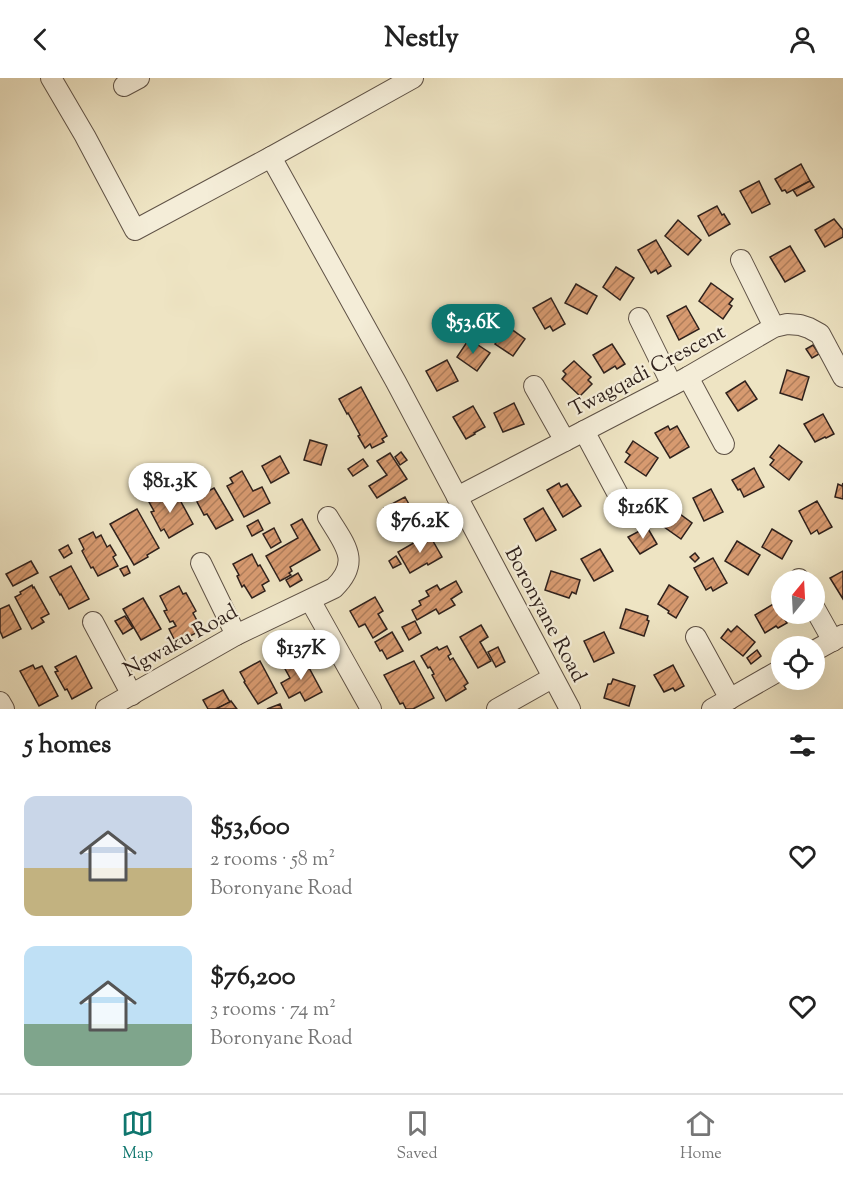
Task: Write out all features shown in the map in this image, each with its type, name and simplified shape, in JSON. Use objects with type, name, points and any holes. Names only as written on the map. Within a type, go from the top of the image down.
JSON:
[{"type":"street","points":[[51,78],[135,230],[413,78]]},
{"type":"street","name":"Boronyane Road","points":[[271,157],[396,382],[570,709]]},
{"type":"street","points":[[741,260],[774,327]]},
{"type":"street","points":[[639,318],[724,444]]},
{"type":"street","name":"Twagqadi Crescent","points":[[457,497],[680,381],[774,327],[787,324],[800,325],[820,334],[843,377]]},
{"type":"street","points":[[534,386],[565,441]]},
{"type":"street","points":[[584,431],[621,500]]},
{"type":"street","name":"Ngwaku Road","points":[[106,709],[236,635],[334,588],[343,579],[349,566],[349,553],[328,516]]},
{"type":"street","points":[[201,563],[236,635]]},
{"type":"street","points":[[310,600],[371,709]]},
{"type":"street","points":[[825,621],[838,638]]},
{"type":"street","points":[[93,622],[132,695]]},
{"type":"street","points":[[696,637],[730,699]]},
{"type":"street","points":[[712,709],[771,675]]},
{"type":"street","points":[[497,709],[552,678]]},
{"type":"street","points":[[0,702],[4,709]]},
{"type":"building","points":[[801,164],[810,181],[787,193],[785,190],[782,191],[775,179]]},
{"type":"building","points":[[759,181],[770,204],[752,213],[740,191]]},
{"type":"building","points":[[810,181],[814,187],[797,196],[793,190]]},
{"type":"building","points":[[717,206],[730,224],[709,236],[698,216]]},
{"type":"building","points":[[834,219],[843,230],[843,237],[825,247],[815,230]]},
{"type":"building","points":[[678,220],[701,240],[688,255],[665,236]]},
{"type":"building","points":[[656,240],[671,266],[658,274],[656,270],[651,273],[638,250]]},
{"type":"building","points":[[790,246],[805,271],[785,282],[770,257]]},
{"type":"building","points":[[616,267],[634,278],[620,300],[603,287]]},
{"type":"building","points":[[711,283],[733,299],[729,304],[732,306],[723,319],[699,301]]},
{"type":"building","points":[[576,284],[597,296],[587,314],[565,303]]},
{"type":"building","points":[[551,298],[565,324],[553,331],[550,326],[545,329],[533,308]]},
{"type":"building","points":[[686,306],[699,329],[679,340],[667,316]]},
{"type":"building","points":[[507,326],[525,339],[513,356],[495,344]]},
{"type":"building","points":[[469,339],[490,353],[477,371],[457,357]]},
{"type":"building","points":[[612,344],[625,364],[617,369],[615,366],[604,373],[593,355]]},
{"type":"building","points":[[813,345],[819,354],[812,358],[806,349]]},
{"type":"building","points":[[447,360],[458,381],[437,391],[426,371]]},
{"type":"building","points":[[574,361],[591,377],[588,380],[592,384],[580,396],[562,379],[566,374],[563,371]]},
{"type":"building","points":[[787,370],[809,377],[802,400],[780,393]]},
{"type":"building","points":[[745,381],[757,399],[738,411],[726,393]]},
{"type":"building","points":[[361,387],[387,436],[382,439],[384,442],[372,448],[370,444],[365,448],[339,399]]},
{"type":"building","points":[[514,403],[524,424],[503,432],[494,413]]},
{"type":"building","points":[[473,406],[485,427],[466,439],[453,417]]},
{"type":"building","points":[[823,414],[834,434],[815,442],[804,424]]},
{"type":"building","points":[[668,426],[670,430],[677,426],[689,447],[670,458],[655,433]]},
{"type":"building","points":[[310,440],[327,445],[321,465],[304,460]]},
{"type":"building","points":[[633,441],[658,458],[646,476],[625,462],[630,455],[626,452]]},
{"type":"building","points":[[779,445],[802,462],[789,480],[770,465],[774,460],[770,457]]},
{"type":"building","points":[[401,452],[407,460],[400,465],[395,457]]},
{"type":"building","points":[[390,453],[407,479],[377,498],[369,486],[387,475],[377,461]]},
{"type":"building","points":[[280,456],[289,473],[271,483],[262,466]]},
{"type":"building","points":[[363,459],[368,466],[353,476],[348,469]]},
{"type":"building","points":[[754,468],[764,487],[744,497],[732,480]]},
{"type":"building","points":[[242,471],[253,491],[262,487],[270,503],[244,517],[227,486],[233,483],[230,478]]},
{"type":"building","points":[[559,483],[561,487],[567,484],[581,506],[563,517],[547,490]]},
{"type":"building","points":[[843,483],[843,499],[835,497],[838,484],[842,486]]},
{"type":"building","points":[[214,488],[233,520],[216,529],[207,514],[204,515],[195,498]]},
{"type":"building","points":[[174,489],[193,524],[169,538],[164,529],[161,531],[151,512],[154,511],[149,502]]},
{"type":"building","points":[[711,489],[723,512],[704,521],[693,498]]},
{"type":"building","points":[[405,497],[417,514],[387,531],[379,516],[386,512],[384,508]]},
{"type":"building","points":[[817,501],[832,527],[819,534],[817,530],[811,534],[799,511]]},
{"type":"building","points":[[669,506],[692,523],[681,539],[660,524],[664,519],[661,517]]},
{"type":"building","points":[[424,508],[430,519],[424,522],[419,512]]},
{"type":"building","points":[[543,508],[556,530],[536,541],[524,519]]},
{"type":"building","points":[[137,509],[159,548],[134,565],[110,524]]},
{"type":"building","points":[[417,514],[423,524],[406,533],[400,523]]},
{"type":"building","points":[[302,519],[320,550],[290,567],[291,575],[280,581],[266,556],[298,538],[291,525]]},
{"type":"building","points":[[258,520],[263,530],[252,536],[247,526]]},
{"type":"building","points":[[647,527],[657,544],[640,554],[628,537]]},
{"type":"building","points":[[274,528],[281,542],[271,548],[263,534]]},
{"type":"building","points":[[772,529],[792,541],[782,559],[762,547]]},
{"type":"building","points":[[93,532],[96,538],[101,535],[107,547],[110,545],[116,555],[113,557],[118,566],[98,576],[82,551],[84,549],[79,539]]},
{"type":"building","points":[[429,534],[442,557],[410,573],[398,552]]},
{"type":"building","points":[[737,541],[760,555],[748,575],[725,561]]},
{"type":"building","points":[[68,545],[72,553],[64,558],[59,550]]},
{"type":"building","points":[[600,549],[613,571],[594,581],[581,559]]},
{"type":"building","points":[[695,553],[699,558],[695,562],[690,557]]},
{"type":"building","points":[[252,554],[269,581],[262,585],[265,591],[252,598],[244,585],[242,587],[233,564]]},
{"type":"building","points":[[396,556],[401,564],[393,568],[389,561]]},
{"type":"building","points":[[713,558],[727,583],[713,591],[711,587],[706,590],[694,568]]},
{"type":"building","points":[[31,561],[38,573],[13,586],[6,574]]},
{"type":"building","points":[[71,566],[89,599],[69,609],[50,577]]},
{"type":"building","points":[[127,566],[130,573],[124,576],[120,569]]},
{"type":"building","points":[[551,571],[580,580],[576,594],[572,592],[569,598],[545,590]]},
{"type":"building","points":[[843,571],[843,599],[830,578]]},
{"type":"building","points":[[298,573],[302,580],[290,587],[286,580]]},
{"type":"building","points":[[456,581],[462,592],[451,599],[455,605],[439,614],[436,609],[417,620],[412,610],[421,605],[419,601],[429,596],[426,591],[437,585],[440,590]]},
{"type":"building","points":[[32,585],[49,614],[41,618],[44,622],[32,629],[15,597]]},
{"type":"building","points":[[669,585],[688,597],[676,618],[658,604]]},
{"type":"building","points":[[179,586],[183,594],[186,593],[196,611],[193,613],[202,630],[176,643],[169,629],[176,626],[173,621],[170,622],[164,611],[167,610],[160,596]]},
{"type":"building","points":[[375,597],[383,611],[378,614],[387,629],[373,638],[365,624],[359,627],[350,611]]},
{"type":"building","points":[[143,598],[161,629],[141,640],[123,609]]},
{"type":"building","points":[[9,605],[21,629],[3,638],[0,631],[0,609]]},
{"type":"building","points":[[771,605],[771,624],[785,624],[778,628],[776,626],[765,633],[755,615]]},
{"type":"building","points":[[626,609],[648,616],[649,621],[644,636],[620,628]]},
{"type":"building","points":[[125,616],[133,628],[123,634],[115,621]]},
{"type":"building","points":[[415,621],[421,633],[409,640],[402,627]]},
{"type":"building","points":[[481,625],[488,637],[480,642],[491,661],[478,668],[460,637]]},
{"type":"building","points":[[737,626],[755,642],[743,656],[721,638],[728,629],[731,632]]},
{"type":"building","points":[[392,632],[403,651],[387,659],[375,642]]},
{"type":"building","points":[[604,632],[614,653],[594,662],[584,641]]},
{"type":"building","points":[[447,646],[451,654],[448,656],[450,660],[453,658],[468,683],[464,686],[466,689],[446,701],[432,675],[434,674],[421,656],[437,647],[439,650]]},
{"type":"building","points":[[498,647],[505,662],[496,667],[488,652]]},
{"type":"building","points":[[757,650],[761,656],[751,664],[747,658]]},
{"type":"building","points":[[76,656],[92,688],[72,699],[55,672],[58,671],[55,667]]},
{"type":"building","points":[[300,658],[304,666],[307,664],[322,692],[305,701],[300,692],[289,698],[281,683],[290,678],[284,667]]},
{"type":"building","points":[[260,661],[277,693],[258,704],[240,672]]},
{"type":"building","points":[[414,661],[434,698],[413,709],[406,709],[403,703],[400,704],[384,675]]},
{"type":"building","points":[[33,665],[35,669],[42,666],[58,696],[39,706],[20,671]]},
{"type":"building","points":[[673,665],[684,686],[675,691],[673,688],[664,692],[654,675]]},
{"type":"building","points":[[613,679],[635,686],[629,706],[604,698],[608,684],[611,684]]},
{"type":"building","points":[[223,690],[230,702],[216,709],[208,709],[203,700]]},
{"type":"building","points":[[230,702],[237,709],[216,709]]},
{"type":"building","points":[[280,704],[282,709],[267,709]]}]
